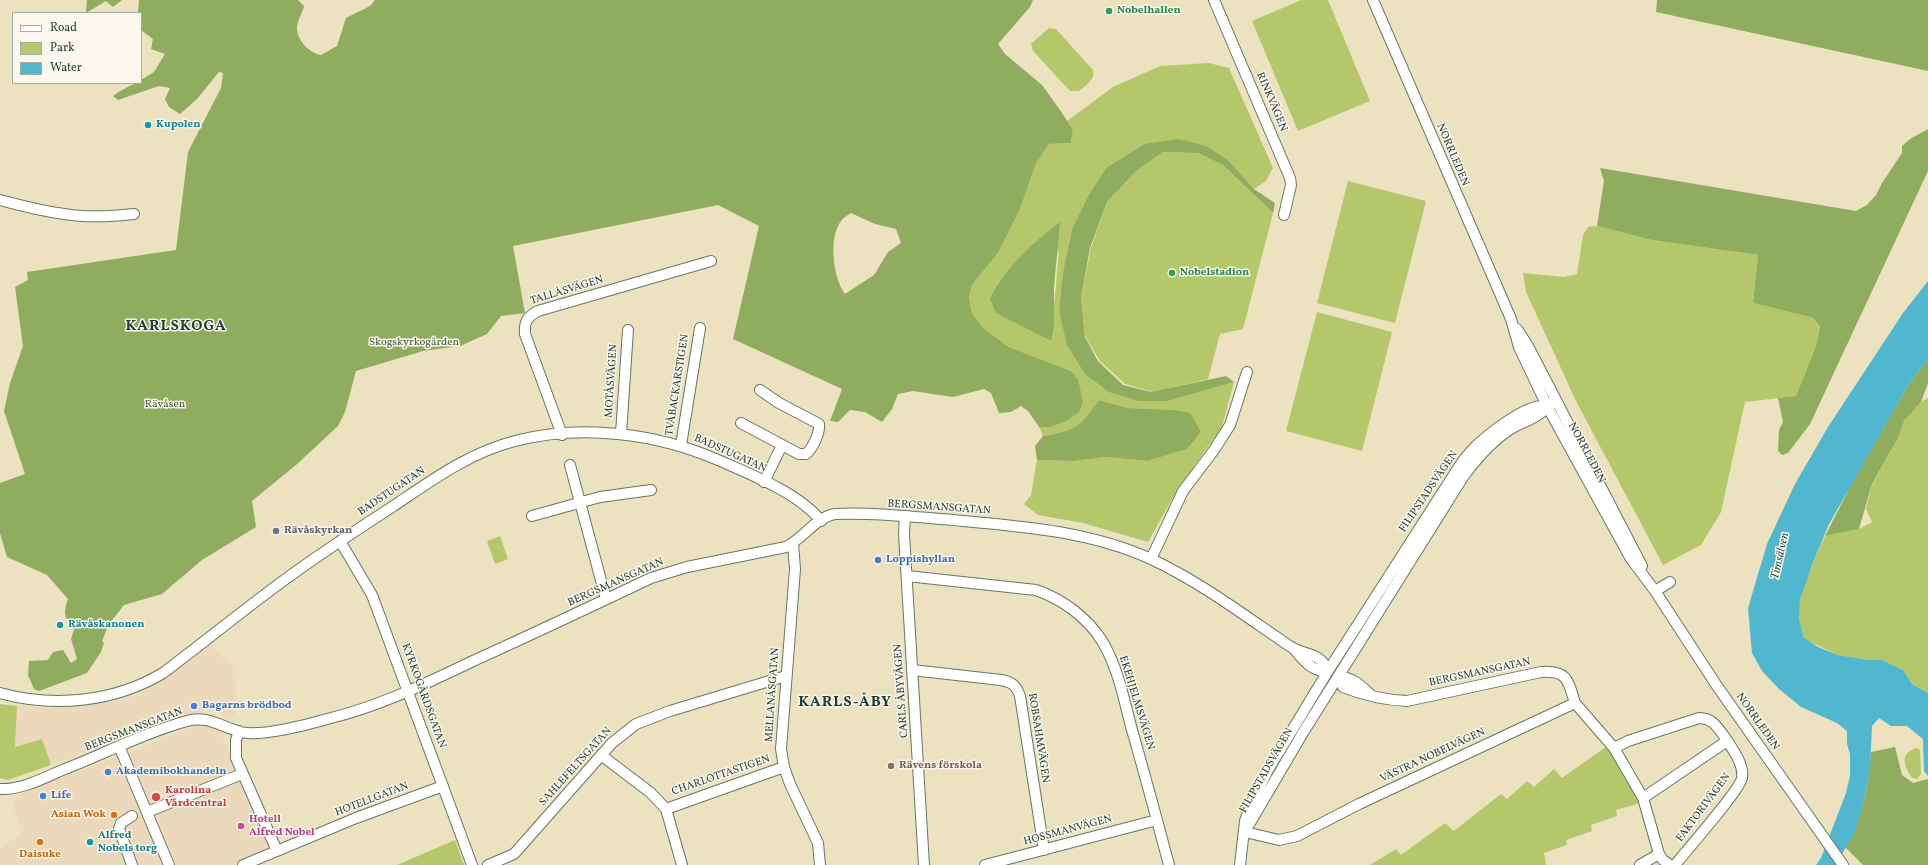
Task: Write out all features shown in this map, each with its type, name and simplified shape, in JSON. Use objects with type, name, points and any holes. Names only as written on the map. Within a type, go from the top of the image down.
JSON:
[{"type":"street","name":"RINKVÄGEN","points":[[1214,0],[1290,178],[1291,185],[1284,215]]},
{"type":"street","name":"NORRLEDEN","points":[[1373,0],[1510,319],[1519,347],[1547,406],[1631,559],[1655,591],[1717,686],[1822,838],[1842,864]]},
{"type":"street","points":[[0,200],[60,214],[99,217],[134,214]]},
{"type":"street","name":"TALLÅSVÄGEN","points":[[562,435],[525,334],[524,324],[529,316],[538,311],[711,261]]},
{"type":"street","name":"NORRLEDEN","points":[[1510,319],[1528,346],[1655,591]]},
{"type":"street","name":"TVÅBACKARSTIGEN","points":[[681,445],[700,328]]},
{"type":"street","name":"MOTÅSVÄGEN","points":[[621,434],[628,330]]},
{"type":"street","points":[[1151,559],[1183,491],[1214,450],[1230,425],[1247,372]]},
{"type":"street","points":[[741,423],[799,454],[806,454],[809,451],[820,429],[819,424],[779,404],[760,390]]},
{"type":"street","points":[[1547,406],[1556,400]]},
{"type":"street","name":"FILIPSTADSVÄGEN","points":[[1240,865],[1245,832],[1245,821],[1251,804],[1265,777],[1328,671],[1465,459],[1476,446],[1505,423],[1540,405],[1547,406],[1543,412],[1513,428],[1497,439],[1474,463],[1425,536],[1339,677],[1304,731],[1245,832]]},
{"type":"street","name":"BADSTUGATAN","points":[[0,693],[38,700],[70,700],[96,698],[119,693],[147,682],[163,673],[283,581],[340,541],[449,469],[488,450],[535,437],[621,434],[652,438],[681,445],[729,464],[802,502],[821,521]]},
{"type":"street","points":[[764,482],[782,445]]},
{"type":"street","points":[[570,465],[606,599]]},
{"type":"street","points":[[532,516],[619,493],[651,490]]},
{"type":"street","name":"BERGSMANSGATAN","points":[[0,789],[13,788],[41,779],[119,746],[187,721],[200,719],[211,720],[239,731],[271,731],[327,719],[387,700],[408,692],[606,599],[670,571],[780,549],[793,543],[826,517],[835,514],[905,516],[978,522],[1072,534],[1113,545],[1151,559],[1223,600],[1294,649],[1320,658],[1325,662],[1328,671]]},
{"type":"street","name":"CARLS ÅBYVÄGEN","points":[[905,516],[904,534],[908,576],[912,670],[924,865]]},
{"type":"street","name":"KYRKOGÅRDSGATAN","points":[[340,541],[372,596],[472,865]]},
{"type":"street","name":"MELLANÅSGATAN","points":[[793,543],[795,569],[782,736],[784,767],[790,784],[816,837],[820,865]]},
{"type":"street","name":"EKEHJELMSVÄGEN","points":[[908,576],[1036,590],[1052,595],[1090,625],[1102,641],[1117,673],[1169,865]]},
{"type":"street","points":[[1655,591],[1670,582]]},
{"type":"street","name":"ROBSAHMVÄGEN","points":[[912,670],[1001,680],[1012,682],[1017,688],[1020,696],[1044,850]]},
{"type":"street","points":[[1328,671],[1339,677]]},
{"type":"street","name":"BERGSMANSGATAN","points":[[1339,677],[1343,687],[1362,694],[1394,701],[1407,701],[1541,672],[1554,671],[1563,675],[1568,683],[1575,703]]},
{"type":"street","name":"SAHLEFELTSGATAN","points":[[488,865],[514,854],[601,755],[622,734],[649,718],[786,676]]},
{"type":"street","points":[[1575,703],[1614,748],[1643,798],[1658,854],[1670,865]]},
{"type":"street","name":"VÄSTRA NOBELVÄGEN","points":[[1245,832],[1279,840],[1297,836],[1359,804],[1575,703]]},
{"type":"street","points":[[1614,748],[1628,741],[1699,718],[1707,718],[1713,722],[1727,741],[1643,798]]},
{"type":"street","points":[[239,731],[236,740],[235,752],[242,774],[277,851]]},
{"type":"street","name":"FAKTORIVÄGEN","points":[[1675,865],[1729,799],[1742,778],[1742,768],[1737,756],[1727,741]]},
{"type":"street","points":[[119,746],[169,865]]},
{"type":"street","points":[[601,755],[656,797],[666,809],[682,865]]},
{"type":"street","name":"CHARLOTTASTIGEN","points":[[666,809],[784,767]]},
{"type":"street","points":[[147,812],[242,774]]},
{"type":"street","name":"HOTELLGATAN","points":[[243,865],[356,818],[443,786]]},
{"type":"street","points":[[132,816],[125,819],[119,826],[125,848],[132,865]]},
{"type":"street","name":"HOSSMANVÄGEN","points":[[985,865],[1157,820]]},
{"type":"street","points":[[1640,865],[1658,854]]},
{"type":"shaded area","points":[[209,645],[235,668],[237,704],[236,711],[231,719],[217,712],[205,710],[51,765],[42,739],[15,748],[17,706],[50,708],[78,706],[106,703],[135,696],[165,678]]},
{"type":"shaded area","points":[[202,723],[215,725],[221,732],[270,844],[266,851],[232,865],[177,865],[129,752]]},
{"type":"shaded area","points":[[116,757],[163,865],[0,865],[0,849],[22,832],[13,806],[18,795]]},
{"type":"green space","points":[[87,0],[122,0],[113,7],[106,1],[86,12]]},
{"type":"green space","name":"Rävåsen","points":[[139,0],[298,0],[304,6],[297,26],[299,37],[305,46],[313,52],[321,55],[337,46],[346,18],[370,6],[375,0],[1033,0],[1030,7],[998,44],[1005,54],[1042,85],[1073,130],[1071,143],[1049,144],[1036,163],[1020,209],[998,253],[972,285],[969,297],[972,313],[983,328],[1009,347],[1071,371],[1078,379],[1083,402],[1079,412],[1068,420],[1051,427],[1039,427],[1028,411],[1021,406],[1011,412],[999,413],[991,393],[984,389],[953,397],[913,391],[898,394],[892,409],[882,422],[865,412],[850,410],[838,422],[830,421],[842,389],[733,339],[759,226],[718,205],[513,246],[525,313],[501,316],[487,334],[460,346],[423,351],[356,371],[345,412],[338,426],[296,465],[252,501],[256,527],[202,560],[162,594],[124,605],[109,624],[102,641],[104,643],[101,652],[87,673],[39,691],[34,689],[28,675],[29,661],[48,660],[53,652],[63,650],[71,663],[77,659],[71,639],[74,629],[65,615],[65,608],[68,599],[47,575],[7,557],[0,533],[0,483],[25,474],[4,411],[10,383],[23,346],[15,287],[28,280],[27,272],[176,250],[188,152],[221,88],[223,73],[219,72],[197,99],[180,114],[169,107],[165,99],[170,88],[159,86],[118,100],[113,96],[130,86],[142,84],[142,79],[154,72],[165,54],[151,49],[153,39],[142,31],[142,12],[138,12]],"holes":[[[851,213],[875,224],[896,229],[901,243],[888,252],[874,275],[845,294],[837,278],[833,247],[834,237],[842,220]]]},
{"type":"green space","points":[[1301,0],[1328,0],[1370,101],[1298,131],[1252,21]]},
{"type":"green space","points":[[1657,0],[1928,0],[1928,71],[1656,12]]},
{"type":"green space","points":[[1049,28],[1056,29],[1093,70],[1093,76],[1087,85],[1079,91],[1070,91],[1033,51],[1031,44]]},
{"type":"green space","points":[[1209,63],[1229,68],[1273,168],[1266,181],[1254,189],[1229,161],[1178,139],[1106,168],[1088,196],[1072,229],[1063,272],[1059,310],[1085,374],[1168,401],[1234,382],[1222,427],[1179,487],[1148,542],[1083,523],[1038,515],[1024,504],[1031,495],[1037,460],[1074,461],[1106,457],[1148,461],[1187,449],[1201,432],[1175,410],[1128,408],[1099,400],[1087,416],[1076,426],[1063,432],[1043,436],[1039,427],[1052,427],[1078,379],[1071,371],[1009,347],[983,328],[972,313],[969,297],[972,285],[998,253],[1020,209],[1036,162],[1049,144],[1071,143],[1073,130],[1067,121],[1113,87],[1160,66]],"holes":[[[1059,250],[1051,341],[1026,327]]]},
{"type":"green space","points":[[1928,129],[1928,171],[1810,424],[1788,453],[1782,455],[1778,451],[1779,430],[1783,422],[1778,398],[1796,396],[1816,346],[1820,327],[1813,318],[1753,303],[1758,255],[1652,240],[1597,226],[1604,181],[1600,168],[1856,211],[1867,205],[1876,195],[1882,183],[1902,153],[1902,146],[1910,139]]},
{"type":"green space","points":[[1178,139],[1206,146],[1229,161],[1254,189],[1275,203],[1273,213],[1223,165],[1198,153],[1163,152],[1136,171],[1107,202],[1090,248],[1081,298],[1085,337],[1098,361],[1123,385],[1151,392],[1226,376],[1234,382],[1168,401],[1139,401],[1109,392],[1085,374],[1067,345],[1059,310],[1063,272],[1072,229],[1088,196],[1106,168],[1145,144]]},
{"type":"green space","name":"Nobelstadion","points":[[1163,152],[1198,153],[1223,165],[1273,213],[1243,329],[1220,334],[1208,379],[1153,392],[1125,384],[1100,361],[1085,336],[1081,298],[1091,248],[1107,202],[1136,171]]},
{"type":"green space","points":[[1348,181],[1426,201],[1395,323],[1317,303]]},
{"type":"green space","points":[[1060,222],[1054,287],[1054,326],[1051,341],[996,313],[990,299],[996,287],[1020,256]]},
{"type":"green space","points":[[1597,226],[1652,240],[1758,255],[1753,303],[1813,318],[1820,328],[1816,346],[1796,396],[1745,402],[1721,512],[1701,545],[1663,565],[1576,401],[1526,292],[1523,273],[1564,277],[1577,274],[1583,235],[1588,227]]},
{"type":"green space","points":[[1317,312],[1392,332],[1362,451],[1286,431]]},
{"type":"green space","points":[[1928,359],[1928,383],[1921,402],[1904,421],[1898,438],[1872,484],[1859,529],[1825,536],[1851,485],[1909,384]]},
{"type":"green space","points":[[1928,398],[1928,693],[1912,684],[1903,670],[1882,660],[1869,660],[1838,655],[1804,639],[1799,621],[1799,612],[1800,601],[1807,578],[1825,536],[1859,529],[1872,522],[1866,509],[1872,485],[1898,438],[1904,421],[1921,402]]},
{"type":"green space","points":[[1099,400],[1128,408],[1175,410],[1190,413],[1201,432],[1187,449],[1148,461],[1106,457],[1074,461],[1037,460],[1035,446],[1043,436],[1063,432],[1076,426],[1087,416]]},
{"type":"green space","points":[[500,536],[508,559],[495,564],[487,541]]},
{"type":"green space","points":[[0,704],[17,706],[15,747],[42,739],[51,765],[8,780],[0,778]]},
{"type":"green space","points":[[1607,746],[1617,760],[1640,803],[1616,810],[1617,816],[1591,825],[1592,831],[1566,840],[1567,845],[1544,853],[1546,865],[1370,865],[1396,849],[1401,855],[1445,823],[1454,831],[1501,794],[1507,799],[1527,781],[1534,787],[1554,769],[1562,778]]},
{"type":"green space","points":[[1895,747],[1902,775],[1913,783],[1928,779],[1928,865],[1863,865],[1845,847],[1856,825],[1864,801],[1871,752]]},
{"type":"green space","points":[[1916,748],[1920,750],[1921,774],[1917,779],[1912,778],[1905,765],[1905,757],[1910,751]]},
{"type":"green space","points":[[455,840],[464,865],[397,865]]},
{"type":"water","name":"Timsälven","points":[[1928,281],[1928,359],[1909,384],[1829,524],[1812,565],[1800,600],[1799,619],[1804,638],[1818,647],[1838,655],[1869,660],[1882,660],[1903,670],[1912,684],[1928,693],[1928,776],[1924,771],[1923,739],[1907,726],[1891,726],[1879,718],[1872,726],[1870,770],[1862,809],[1853,836],[1835,865],[1816,865],[1821,858],[1846,793],[1850,776],[1850,754],[1847,744],[1847,731],[1837,723],[1801,707],[1778,688],[1762,671],[1752,653],[1748,608],[1767,544],[1795,484],[1828,427],[1903,313]]},
{"type":"place","name":"Nobelhallen","points":[[1109,11]]},
{"type":"place","name":"Kupolen","points":[[148,125]]},
{"type":"place","name":"Nobelstadion","points":[[1172,273]]},
{"type":"place","name":"Rävåskyrkan","points":[[276,531]]},
{"type":"place","name":"Loppishyllan","points":[[878,560]]},
{"type":"place","name":"Rävåskanonen","points":[[60,625]]},
{"type":"place","name":"Bagarns brödbod","points":[[194,706]]},
{"type":"place","name":"Rävens förskola","points":[[891,766]]},
{"type":"place","name":"Akademibokhandeln","points":[[108,772]]},
{"type":"place","name":"Life","points":[[43,796]]},
{"type":"place","name":"Karolina Vårdcentral","points":[[156,797]]},
{"type":"place","name":"Asian Wok","points":[[114,815]]},
{"type":"place","name":"Hotell Alfred Nobel","points":[[241,826]]},
{"type":"place","name":"Daisuke","points":[[40,842]]},
{"type":"place","name":"Alfred Nobels torg","points":[[90,842]]},
{"type":"district","name":"KARLSKOGA","points":[[176,327]]},
{"type":"district","name":"KARLS-ÅBY","points":[[845,703]]},
{"type":"park label","name":"Skogskyrkogården","points":[[414,343]]}]
